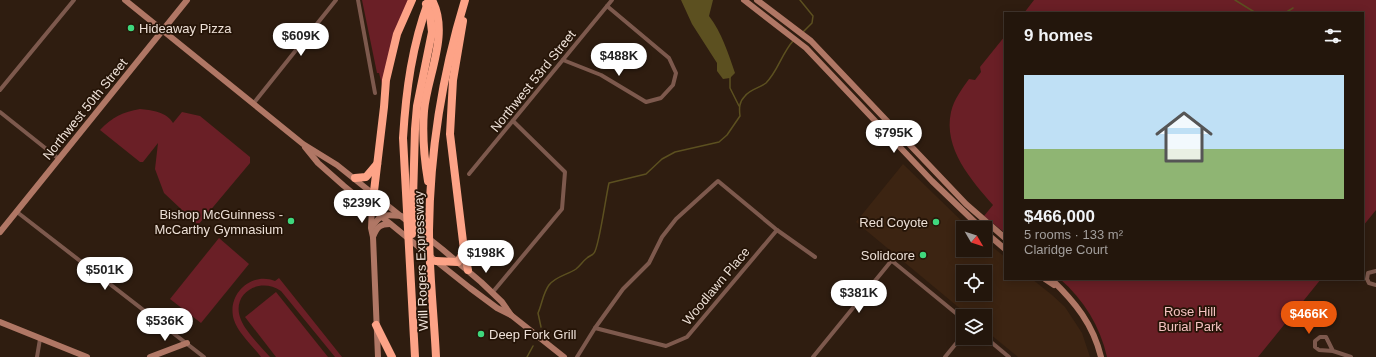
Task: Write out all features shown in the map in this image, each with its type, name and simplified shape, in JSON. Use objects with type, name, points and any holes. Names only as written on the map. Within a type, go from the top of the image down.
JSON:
[{"type":"highway","points":[[372,208],[387,71],[397,34],[412,0]]},
{"type":"highway","points":[[410,272],[415,129],[418,100],[432,32],[430,14],[424,0]]},
{"type":"highway","name":"Will Rogers Expressway","points":[[415,357],[403,138],[408,78],[422,17],[429,0]]},
{"type":"highway","points":[[430,198],[422,144],[422,130],[429,82],[438,40],[438,18],[432,0]]},
{"type":"highway","points":[[465,0],[453,80],[450,113],[452,154],[464,250],[468,270]]},
{"type":"highway","name":"Will Rogers Expressway","points":[[436,357],[429,232],[430,198],[439,105],[449,57],[465,0]]},
{"type":"highway","points":[[355,178],[366,176],[377,164]]},
{"type":"highway","points":[[441,264],[458,262],[464,250]]},
{"type":"highway","points":[[376,325],[392,357]]},
{"type":"highway","points":[[434,326],[442,357]]},
{"type":"main road","points":[[125,0],[303,144],[324,156],[355,178],[398,215],[468,270],[492,292],[511,315]]},
{"type":"main road","name":"Northwest 50th Street","points":[[0,232],[187,0]]},
{"type":"main road","points":[[744,0],[806,48],[932,181],[974,221]]},
{"type":"main road","points":[[758,0],[811,41],[966,204],[1004,237]]},
{"type":"main road","points":[[833,75],[838,69]]},
{"type":"main road","points":[[869,114],[875,108]]},
{"type":"main road","points":[[303,144],[318,163],[398,230],[497,308],[511,315],[564,357]]},
{"type":"main road","points":[[932,181],[938,175]]},
{"type":"main road","points":[[372,208],[371,228],[373,237],[378,357]]},
{"type":"main road","points":[[371,228],[381,216],[386,214],[398,215]]},
{"type":"main road","points":[[373,237],[378,226],[391,224]]},
{"type":"main road","points":[[992,238],[1004,248]]},
{"type":"main road","points":[[1046,280],[1066,294]]},
{"type":"main road","points":[[1052,280],[1066,294],[1088,322],[1101,357]]},
{"type":"main road","points":[[0,322],[88,357]]},
{"type":"main road","points":[[150,357],[187,344]]},
{"type":"street","points":[[0,90],[74,0]]},
{"type":"street","points":[[253,104],[336,0]]},
{"type":"street","points":[[358,0],[375,93]]},
{"type":"street","name":"Northwest 53rd Street","points":[[469,174],[612,0]]},
{"type":"street","points":[[563,60],[601,76],[646,102],[661,98],[673,85],[676,74],[669,58],[607,6]]},
{"type":"street","points":[[0,112],[59,159]]},
{"type":"street","points":[[492,292],[562,209],[565,172],[513,121]]},
{"type":"street","points":[[577,357],[595,328],[624,289],[649,263],[662,237],[676,219],[718,181],[777,230],[815,257]]},
{"type":"street","points":[[16,212],[204,357]]},
{"type":"street","name":"Woodlawn Place","points":[[595,328],[666,346],[687,337],[777,230]]},
{"type":"street","points":[[886,256],[956,313]]},
{"type":"street","points":[[813,357],[892,260]]},
{"type":"street","points":[[1376,271],[1368,273],[1367,279],[1369,283],[1376,285]]},
{"type":"street","points":[[1332,350],[1326,337],[1320,337],[1315,340],[1315,347],[1319,350],[1332,350],[1351,357]]},
{"type":"street","points":[[37,357],[40,339]]},
{"type":"street","points":[[992,343],[1009,357]]},
{"type":"street","points":[[945,357],[956,344]]},
{"type":"shaded area","points":[[681,0],[713,0],[709,16],[721,36],[735,73],[730,78],[723,79],[717,71],[717,63],[692,24]]},
{"type":"shaded area","points":[[903,164],[962,221],[956,221],[956,257],[992,257],[992,247],[1004,256],[1004,280],[1033,280],[1065,307],[1082,333],[1090,357],[1018,357],[992,336],[992,309],[961,309],[856,222]]},
{"type":"green space","points":[[362,0],[408,0],[383,88],[379,73],[377,73]]},
{"type":"green space","points":[[1034,0],[1376,0],[1376,210],[1364,225],[1364,12],[1025,12]]},
{"type":"green space","points":[[1004,37],[1004,232],[984,216],[993,205],[976,185],[961,163],[951,138],[950,125],[952,107],[958,94],[969,79],[975,80],[981,72],[980,67]]},
{"type":"green space","points":[[140,109],[163,114],[173,123],[182,112],[200,116],[250,157],[250,163],[198,225],[164,193],[155,169],[158,143],[143,162],[140,162],[100,130],[118,116]]},
{"type":"green space","points":[[219,238],[249,264],[201,323],[170,299]]},
{"type":"green space","points":[[279,278],[342,357],[335,357],[281,291],[273,287],[256,287],[249,290],[243,295],[240,302],[239,311],[241,320],[246,329],[270,357],[261,357],[242,335],[236,325],[232,311],[237,294],[242,287],[249,282],[257,279],[275,281]]},
{"type":"green space","name":"Rose Hill Burial Park","points":[[1061,280],[1320,280],[1258,357],[1107,357],[1100,335],[1090,314],[1069,287]]},
{"type":"green space","points":[[276,292],[328,357],[276,357],[245,317]]},
{"type":"waterway","points":[[800,0],[813,16],[812,23],[803,32]]},
{"type":"waterway","points":[[1235,0],[1254,12]]},
{"type":"waterway","points":[[1287,12],[1293,8]]},
{"type":"waterway","points":[[541,327],[538,313],[545,291],[549,285],[558,278],[576,269],[593,254],[596,249],[609,183],[646,174],[662,159],[675,152],[719,142],[727,135],[740,116],[740,105],[743,98],[750,92],[766,83],[793,41]]},
{"type":"waterway","points":[[730,77],[730,88],[739,106]]},
{"type":"waterway","points":[[527,357],[533,346]]},
{"type":"place","name":"Hideaway Pizza","points":[[131,28]]},
{"type":"place","name":"Bishop McGuinness - McCarthy Gymnasium","points":[[291,221]]},
{"type":"place","name":"Red Coyote","points":[[936,222]]},
{"type":"place","name":"Solidcore","points":[[923,255]]},
{"type":"place","name":"Deep Fork Grill","points":[[481,334]]}]
